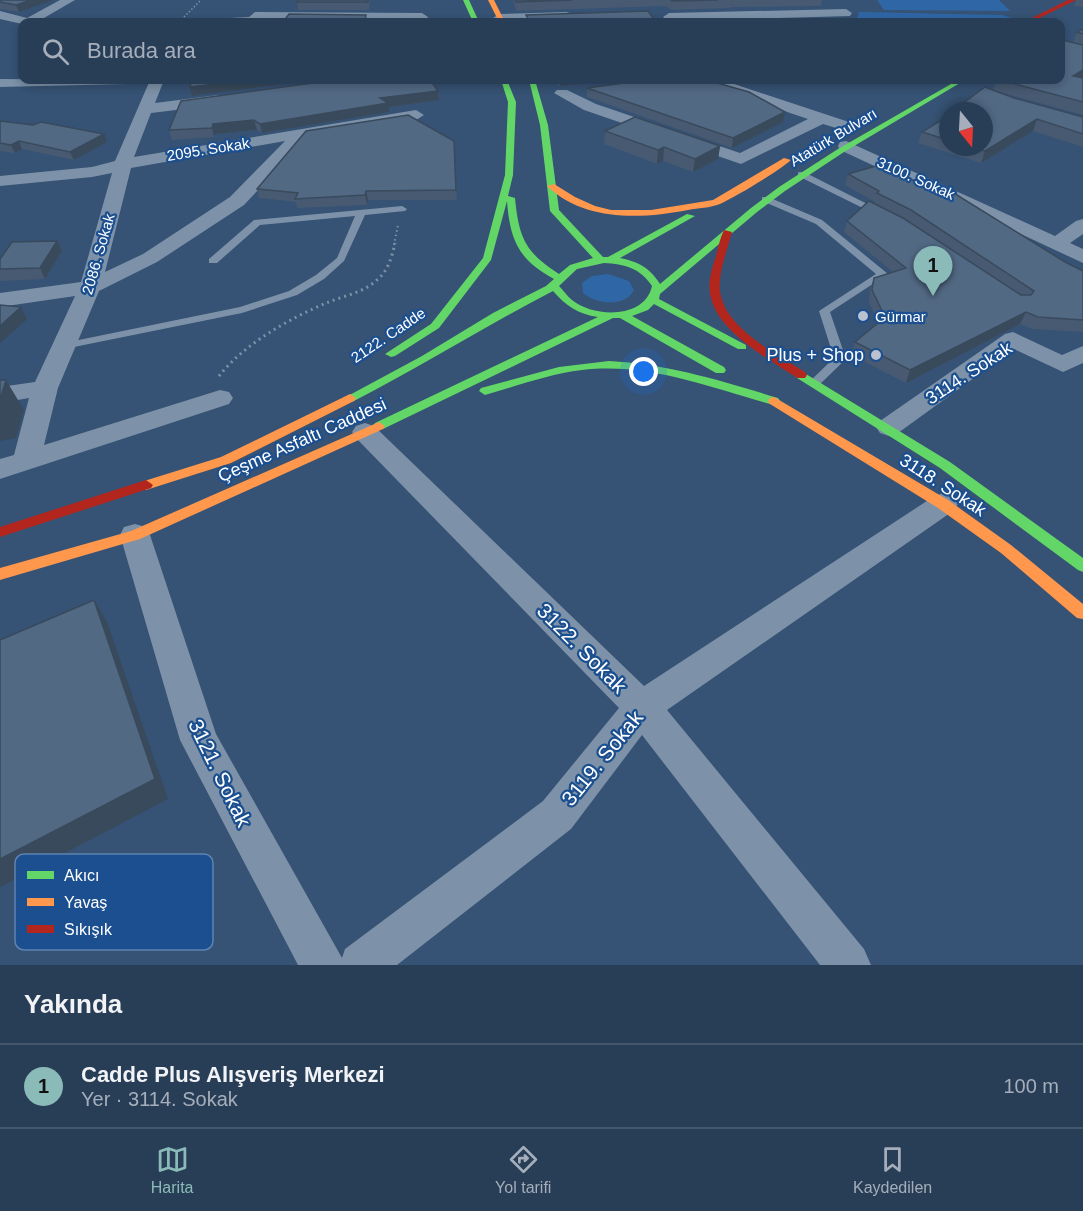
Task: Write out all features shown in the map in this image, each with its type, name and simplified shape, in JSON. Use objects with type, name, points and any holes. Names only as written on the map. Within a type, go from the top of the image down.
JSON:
[{"type":"main road","points":[[466,0],[474,18]]},
{"type":"main road","points":[[491,0],[500,18]]},
{"type":"main road","points":[[1035,18],[1073,0]]},
{"type":"main road","points":[[1064,18],[1083,8]]},
{"type":"main road","name":"2122. Cadde","points":[[375,364],[435,326],[488,258],[509,175],[512,102],[505,84]]},
{"type":"main road","points":[[534,84],[544,125],[555,211],[604,260],[625,263],[650,275],[656,283],[656,296],[740,346],[801,375]]},
{"type":"main road","name":"Atatürk Bulvarı","points":[[656,296],[765,199],[846,146],[955,84]]},
{"type":"main road","name":"Atatürk Bulvarı","points":[[826,138],[852,122]]},
{"type":"main road","name":"Atatürk Bulvarı","points":[[226,460],[452,344],[498,314],[556,281],[566,269],[578,264],[604,260],[716,202],[796,155]]},
{"type":"main road","points":[[509,175],[513,235],[520,251],[556,281],[556,295],[564,303],[576,310],[616,315],[774,401]]},
{"type":"main road","points":[[551,186],[565,198],[578,204],[613,214],[648,214],[716,202]]},
{"type":"main road","points":[[727,232],[715,286],[717,306],[727,320],[801,375]]},
{"type":"main road","name":"Çeşme Asfaltı Caddesi","points":[[0,574],[135,535],[434,402],[616,315],[636,311],[656,296]]},
{"type":"main road","points":[[434,402],[584,366],[641,365],[678,371],[774,401]]},
{"type":"main road","name":"3118. Sokak","points":[[801,375],[889,427],[987,494],[1083,566]]},
{"type":"main road","points":[[226,460],[335,390]]},
{"type":"main road","name":"3118. Sokak","points":[[774,401],[943,504],[1006,549],[1083,613]]},
{"type":"main road","name":"Çeşme Asfaltı Caddesi","points":[[0,532],[226,460]]},
{"type":"street","points":[[35,18],[69,0]]},
{"type":"street","points":[[253,18],[262,0]]},
{"type":"street","points":[[664,14],[846,18],[853,0]]},
{"type":"street","points":[[0,15],[18,20]]},
{"type":"street","points":[[533,18],[582,15]]},
{"type":"street","points":[[0,30],[18,25]]},
{"type":"street","points":[[0,83],[18,83]]},
{"type":"street","name":"2086. Sokak","points":[[26,461],[45,388],[90,287],[122,165],[155,84]]},
{"type":"street","points":[[719,84],[822,118],[852,122]]},
{"type":"street","points":[[748,84],[852,122]]},
{"type":"street","points":[[538,96],[584,90]]},
{"type":"street","points":[[562,93],[590,107],[741,159],[822,118]]},
{"type":"street","points":[[144,109],[239,97]]},
{"type":"street","name":"2095. Sokak","points":[[0,181],[92,172],[416,115]]},
{"type":"street","points":[[0,300],[90,287],[150,258],[237,201],[301,134]]},
{"type":"street","name":"3100. Sokak","points":[[846,146],[1083,257]]},
{"type":"street","points":[[1056,244],[1083,225]]},
{"type":"street","name":"3114. Sokak","points":[[889,427],[1013,339],[1063,365],[1083,353]]},
{"type":"street","points":[[0,395],[45,388]]},
{"type":"street","points":[[0,469],[220,398]]},
{"type":"street","name":"3122. Sokak","points":[[365,432],[642,707],[848,965]]},
{"type":"street","name":"3119. Sokak","points":[[361,965],[557,814],[642,707],[943,504]]},
{"type":"street","name":"3121. Sokak","points":[[135,535],[199,740],[322,965]]},
{"type":"lane","points":[[801,174],[892,220]]},
{"type":"lane","points":[[765,199],[819,222],[883,274],[824,311],[840,359],[814,383]]},
{"type":"lane","points":[[213,261],[257,222],[402,209]]},
{"type":"lane","points":[[64,346],[242,310],[293,293],[320,277],[341,259],[361,213]]},
{"type":"path","points":[[183,18],[201,0]]},
{"type":"path","points":[[220,398],[219,378],[232,359],[320,306],[366,288],[378,279],[389,262],[402,209]]},
{"type":"shaded area","points":[[877,0],[999,0],[1010,11],[884,10]]},
{"type":"shaded area","points":[[859,12],[1002,15],[1012,18],[857,18]]},
{"type":"shaded area","points":[[608,274],[629,281],[634,290],[630,296],[617,302],[602,302],[583,293],[582,283],[592,276]]},
{"type":"building","points":[[0,0],[31,0],[16,5],[0,2]]},
{"type":"building","points":[[298,0],[368,0],[368,2],[297,2]]},
{"type":"building","points":[[515,0],[572,0],[516,2]]},
{"type":"building","points":[[671,0],[718,0],[672,1]]},
{"type":"building","points":[[648,11],[653,18],[528,18],[526,15]]},
{"type":"building","points":[[289,14],[366,15],[366,18],[286,18]]},
{"type":"building","points":[[1065,41],[1083,45],[1083,70],[1073,76],[1083,78],[1083,102],[1015,84],[1065,84]]},
{"type":"building","points":[[191,84],[216,84],[190,87]]},
{"type":"building","points":[[306,84],[433,84],[438,91],[380,98],[388,103],[260,124],[254,120],[213,124],[212,128],[169,130],[181,101]]},
{"type":"building","points":[[616,84],[721,84],[749,92],[785,112],[733,138],[587,88]]},
{"type":"building","points":[[985,87],[1014,98],[1083,117],[1083,134],[1037,119],[993,146],[993,102],[965,102]]},
{"type":"building","points":[[408,115],[454,141],[456,190],[366,191],[365,195],[295,199],[298,193],[257,189],[306,131]]},
{"type":"building","points":[[635,117],[720,146],[695,159],[664,147],[658,150],[605,131]]},
{"type":"building","points":[[0,121],[33,125],[41,122],[104,134],[70,152],[19,141],[11,145],[0,143]]},
{"type":"building","points":[[939,122],[939,137],[922,132]]},
{"type":"building","points":[[883,164],[944,197],[952,192],[1083,271],[1083,320],[1038,317],[1026,312],[910,370],[855,342],[885,317],[872,290],[874,278],[906,268],[847,221],[869,201],[903,218],[1021,295],[1031,295],[1034,291],[911,210],[877,193],[879,191],[848,174]]},
{"type":"building","points":[[57,241],[40,268],[0,269],[0,259],[12,242]]},
{"type":"building","points":[[0,305],[21,307],[0,326]]},
{"type":"building","points":[[0,380],[6,380],[0,400]]},
{"type":"building","points":[[94,600],[155,779],[0,859],[0,640]]},
{"type":"traffic: fast","points":[[466,0],[474,18]]},
{"type":"traffic: fast","points":[[391,354],[435,326],[488,258],[509,175],[512,102],[505,84]]},
{"type":"traffic: fast","points":[[533,84],[544,125],[555,211],[599,259]]},
{"type":"traffic: fast","points":[[727,232],[811,169],[955,84]]},
{"type":"traffic: fast","points":[[511,198],[514,226],[521,245],[534,261],[557,277]]},
{"type":"traffic: fast","points":[[610,260],[690,216]]},
{"type":"traffic: fast","points":[[657,292],[727,232]]},
{"type":"traffic: fast","points":[[350,398],[457,341],[497,315],[550,288],[569,270],[586,262],[614,260],[633,264],[648,273],[657,286],[655,298],[644,307],[628,314],[608,316],[587,312],[569,303],[554,286]]},
{"type":"traffic: fast","points":[[654,300],[742,347]]},
{"type":"traffic: fast","points":[[623,315],[720,370]]},
{"type":"traffic: fast","points":[[379,426],[609,316]]},
{"type":"traffic: fast","points":[[485,391],[559,370],[609,365],[657,369],[680,374],[774,401]]},
{"type":"traffic: fast","points":[[801,375],[945,465],[1083,566]]},
{"type":"traffic: slow","points":[[491,0],[500,18]]},
{"type":"traffic: slow","points":[[716,202],[787,160]]},
{"type":"traffic: slow","points":[[551,186],[572,199],[592,207],[631,214],[651,213],[716,202]]},
{"type":"traffic: slow","points":[[146,485],[226,460],[350,398]]},
{"type":"traffic: slow","points":[[774,401],[943,504],[1006,549],[1083,613]]},
{"type":"traffic: slow","points":[[0,574],[135,535],[379,426]]},
{"type":"traffic: jam","points":[[1035,18],[1073,0]]},
{"type":"traffic: jam","points":[[727,232],[716,277],[715,292],[718,305],[736,329],[749,340],[801,375]]},
{"type":"traffic: jam","points":[[0,532],[146,485]]},
{"type":"place","name":"Cadde Plus Alışveriş Merkezi","points":[[933,296]]},
{"type":"place","name":"Gürmar","points":[[863,316]]},
{"type":"place","name":"Plus + Shop","points":[[876,355]]}]
